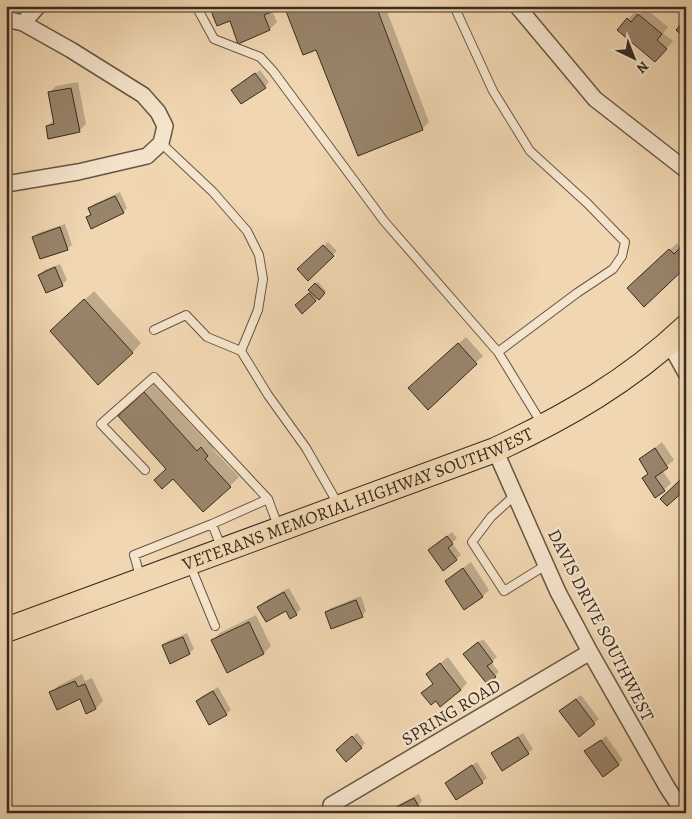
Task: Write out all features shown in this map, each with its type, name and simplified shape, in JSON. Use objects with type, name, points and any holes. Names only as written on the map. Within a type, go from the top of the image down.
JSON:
[{"type":"main road","name":"VETERANS MEMORIAL HIGHWAY SOUTHWEST","points":[[6,630],[495,450],[544,427],[595,398],[634,371],[678,334]]},
{"type":"street","points":[[23,23],[38,6]]},
{"type":"street","points":[[517,6],[595,99],[622,122],[686,170]]},
{"type":"street","points":[[6,19],[23,23],[71,50],[143,95],[158,112],[165,126],[161,143],[147,156],[78,172],[6,184]]},
{"type":"street","points":[[678,334],[672,348],[686,373]]},
{"type":"street","name":"DAVIS DRIVE SOUTHWEST","points":[[495,450],[558,592],[667,788],[684,813]]},
{"type":"street","name":"SPRING ROAD","points":[[331,804],[590,652]]},
{"type":"lane","points":[[196,6],[214,39],[260,57],[273,71],[384,221],[498,352],[544,427]]},
{"type":"lane","points":[[454,6],[493,91],[530,151],[587,203],[625,242],[622,256],[613,269],[577,293],[498,352]]},
{"type":"lane","points":[[161,143],[213,192],[247,230],[259,256],[263,279],[258,310],[241,351]]},
{"type":"lane","points":[[154,330],[186,316],[207,337],[241,351],[268,395],[306,448],[340,508]]},
{"type":"lane","points":[[145,470],[101,424],[154,377],[268,499],[280,530]]},
{"type":"lane","points":[[515,495],[491,517],[472,542],[504,591],[546,565]]},
{"type":"lane","points":[[142,580],[134,555],[268,499]]},
{"type":"lane","points":[[212,524],[223,551]]},
{"type":"lane","points":[[190,563],[215,626]]},
{"type":"building","points":[[209,6],[275,6],[277,10],[264,15],[270,30],[238,44],[230,21],[217,26]]},
{"type":"building","points":[[284,6],[376,6],[423,130],[358,156],[316,50],[303,55]]},
{"type":"building","points":[[638,14],[662,34],[657,40],[667,49],[655,62],[617,30],[627,18],[631,22]]},
{"type":"building","points":[[686,18],[686,39],[676,30]]},
{"type":"building","points":[[255,73],[266,88],[241,104],[231,90]]},
{"type":"building","points":[[71,88],[80,132],[48,139],[46,126],[54,124],[48,92]]},
{"type":"building","points":[[115,196],[124,213],[91,229],[86,217],[91,215],[88,208]]},
{"type":"building","points":[[60,227],[68,250],[40,259],[32,237]]},
{"type":"building","points":[[685,243],[686,267],[644,307],[627,288],[669,249],[674,254]]},
{"type":"building","points":[[323,245],[334,256],[308,281],[297,269]]},
{"type":"building","points":[[55,267],[63,286],[46,293],[38,275]]},
{"type":"building","points":[[315,283],[325,293],[319,300],[308,290]]},
{"type":"building","points":[[309,293],[316,301],[302,314],[295,305]]},
{"type":"building","points":[[84,299],[133,353],[98,385],[50,331]]},
{"type":"building","points":[[458,343],[477,364],[428,410],[408,388]]},
{"type":"building","points":[[144,392],[197,451],[201,447],[208,456],[205,459],[231,487],[203,512],[173,479],[162,489],[154,480],[166,469],[118,416]]},
{"type":"building","points":[[655,448],[668,468],[655,477],[665,491],[655,498],[642,478],[648,474],[639,459]]},
{"type":"building","points":[[680,480],[686,486],[686,489],[667,506],[660,499]]},
{"type":"building","points":[[447,536],[453,544],[448,548],[457,560],[443,571],[428,550]]},
{"type":"building","points":[[463,568],[483,597],[464,610],[445,581]]},
{"type":"building","points":[[284,592],[297,615],[290,619],[286,611],[266,622],[257,607]]},
{"type":"building","points":[[356,600],[363,617],[331,629],[325,612]]},
{"type":"building","points":[[249,622],[264,654],[227,673],[211,640]]},
{"type":"building","points":[[183,637],[190,654],[170,664],[162,645]]},
{"type":"building","points":[[478,642],[493,662],[487,666],[496,677],[487,684],[463,654]]},
{"type":"building","points":[[440,663],[461,690],[440,707],[436,701],[431,705],[421,693],[433,684],[426,674]]},
{"type":"building","points":[[75,681],[78,687],[85,684],[96,709],[86,714],[80,699],[57,710],[49,692]]},
{"type":"building","points":[[213,691],[227,715],[209,725],[196,701]]},
{"type":"building","points":[[576,699],[595,724],[579,737],[559,711]]},
{"type":"building","points":[[352,736],[362,748],[346,762],[336,750]]},
{"type":"building","points":[[518,737],[529,754],[502,771],[491,753]]},
{"type":"building","points":[[601,740],[619,765],[603,777],[584,751]]},
{"type":"building","points":[[472,765],[483,783],[456,800],[445,783]]},
{"type":"building","points":[[414,798],[419,807],[413,810],[415,813],[385,813]]}]
